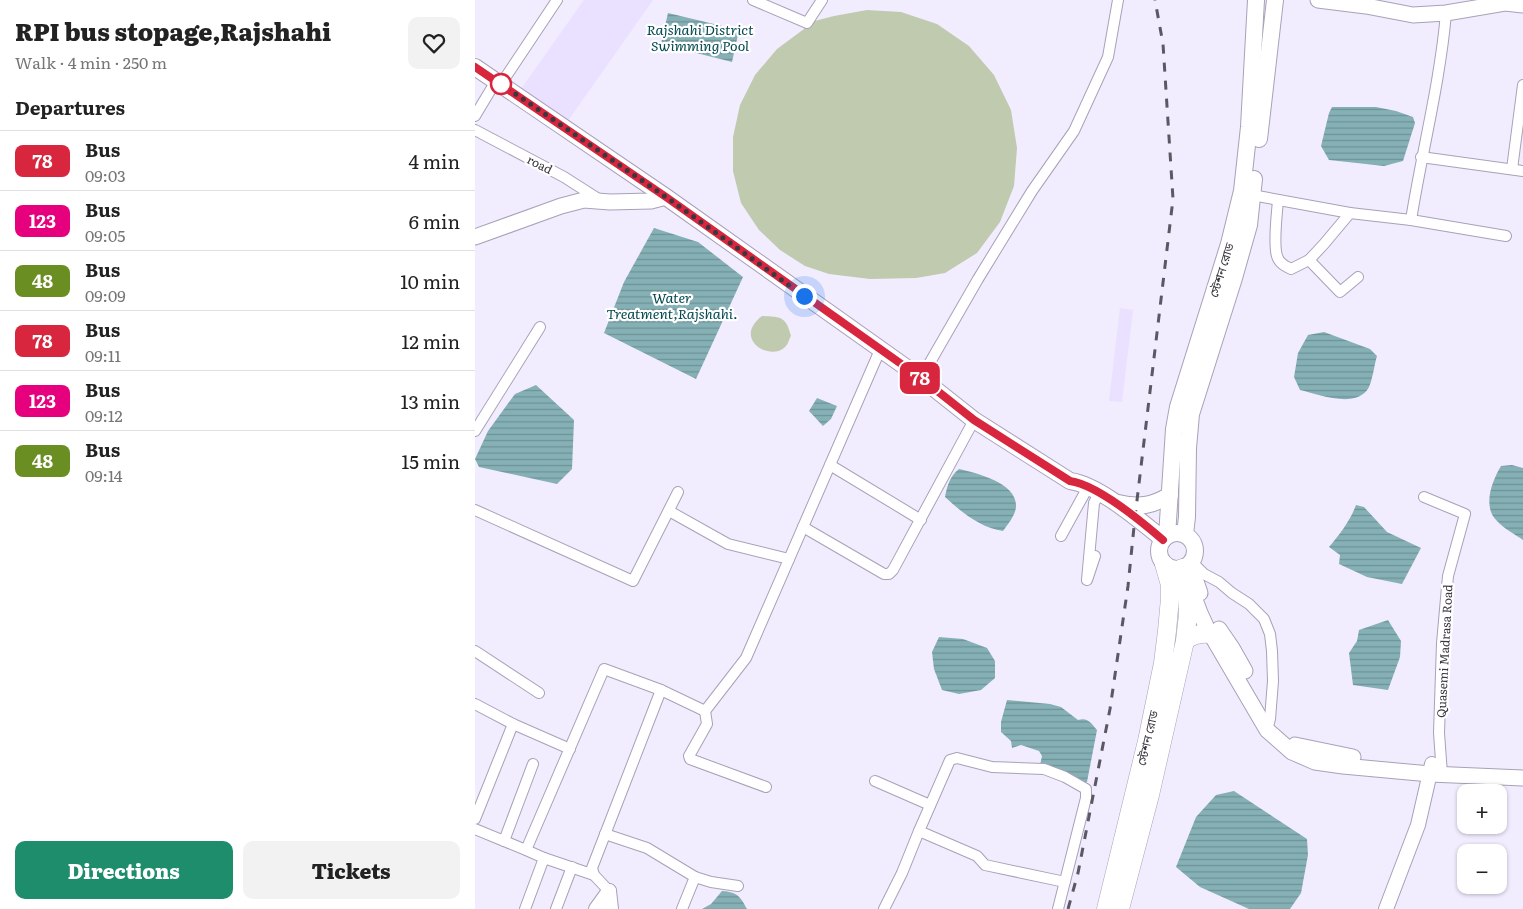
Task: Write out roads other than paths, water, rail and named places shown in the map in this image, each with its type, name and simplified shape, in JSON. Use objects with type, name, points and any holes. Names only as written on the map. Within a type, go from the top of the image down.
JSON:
[{"type":"highway","name":"স্টেশন রোড","points":[[1106,909],[1147,741],[1163,663],[1170,598],[1163,547]]},
{"type":"highway","name":"স্টেশন রোড","points":[[1120,909],[1150,795],[1185,641],[1188,614],[1187,565]]},
{"type":"highway","points":[[1185,641],[1196,634],[1211,634]]},
{"type":"main road","name":"স্টেশন রোড","points":[[1163,547],[1170,495],[1174,429],[1178,407],[1229,244],[1242,191],[1249,127],[1256,0]]},
{"type":"main road","points":[[1275,0],[1281,0]]},
{"type":"main road","name":"স্টেশন রোড","points":[[1185,534],[1191,414],[1237,269],[1249,224],[1275,0]]},
{"type":"main road","points":[[1318,0],[1367,6],[1413,15],[1446,13],[1467,5],[1506,1],[1523,5]]},
{"type":"main road","points":[[475,67],[666,197],[921,378],[974,420],[1070,481],[1075,490],[1116,503],[1137,506],[1157,503],[1170,495]]},
{"type":"main road","points":[[475,237],[561,206],[584,200],[603,202],[651,201],[666,197]]},
{"type":"main road","points":[[1091,495],[1110,512],[1163,547]]},
{"type":"main road","points":[[1116,503],[1163,547],[1173,569],[1187,565]]},
{"type":"main road","points":[[1163,547],[1179,533],[1185,534],[1193,543],[1195,550],[1187,565],[1200,612],[1211,634],[1268,725],[1292,752],[1315,762],[1343,766],[1523,770]]},
{"type":"main road","points":[[1187,565],[1206,609],[1232,648],[1268,725]]},
{"type":"main road","points":[[1436,769],[1523,778]]},
{"type":"street","points":[[475,116],[557,0]]},
{"type":"street","points":[[753,0],[807,23],[822,0]]},
{"type":"street","points":[[921,378],[978,279],[1032,191],[1074,131],[1108,57],[1118,0]]},
{"type":"street","points":[[1411,220],[1421,157],[1443,47],[1446,13]]},
{"type":"street","points":[[1512,169],[1523,85]]},
{"type":"street","name":"road","points":[[475,130],[564,177],[603,202]]},
{"type":"street","points":[[1421,157],[1523,172]]},
{"type":"street","points":[[1252,195],[1350,213],[1411,220],[1506,236]]},
{"type":"street","points":[[1278,200],[1277,256],[1282,264],[1291,268],[1309,260],[1350,213]]},
{"type":"street","points":[[1309,260],[1340,292],[1358,276]]},
{"type":"street","points":[[475,431],[540,328]]},
{"type":"street","points":[[766,788],[690,759],[689,756],[707,724],[705,711],[746,658],[880,350]]},
{"type":"street","points":[[803,527],[884,574],[889,574],[921,520],[974,420]]},
{"type":"street","points":[[830,465],[921,520]]},
{"type":"street","points":[[475,510],[633,581],[679,492]]},
{"type":"street","points":[[1061,536],[1091,495]]},
{"type":"street","points":[[1091,495],[1087,580],[1095,556]]},
{"type":"street","name":"Quasemi Madrasa Road","points":[[1424,497],[1465,514],[1448,576],[1442,643],[1436,769]]},
{"type":"street","points":[[669,511],[728,544],[789,559]]},
{"type":"street","points":[[1187,565],[1219,582],[1231,593],[1249,604],[1265,619],[1270,634],[1273,681],[1268,725]]},
{"type":"street","points":[[475,651],[539,694]]},
{"type":"street","points":[[526,850],[604,669],[661,690],[705,711]]},
{"type":"street","points":[[611,909],[609,891],[594,875],[592,868],[661,690]]},
{"type":"street","points":[[475,704],[513,724],[570,749]]},
{"type":"street","points":[[475,819],[513,724]]},
{"type":"street","points":[[884,909],[902,873],[950,760],[957,758],[992,767],[1044,769],[1065,777],[1086,789],[1086,798],[1058,909]]},
{"type":"street","points":[[504,841],[533,764]]},
{"type":"street","points":[[1386,909],[1418,825],[1436,769]]},
{"type":"street","points":[[875,781],[930,804]]},
{"type":"street","points":[[475,829],[544,858],[594,875]]},
{"type":"street","points":[[919,831],[977,856],[985,865],[1065,882]]},
{"type":"street","points":[[605,834],[647,848],[695,876],[711,882],[739,886]]},
{"type":"street","points":[[525,909],[544,858]]},
{"type":"street","points":[[556,909],[571,868]]},
{"type":"street","points":[[682,909],[695,876]]},
{"type":"street","points":[[596,909],[609,891]]},
{"type":"water","name":"Rajshahi District Swimming Pool","points":[[668,13],[739,30],[732,62],[661,44]]},
{"type":"water","points":[[1332,107],[1376,107],[1413,117],[1415,123],[1403,161],[1384,166],[1329,160],[1321,146]]},
{"type":"water","name":"Water Treatment,Rajshahi.","points":[[654,228],[698,242],[743,277],[696,379],[604,333],[624,282]]},
{"type":"water","points":[[1324,332],[1370,349],[1377,356],[1369,387],[1356,398],[1337,399],[1300,390],[1294,377],[1298,353],[1308,335]]},
{"type":"water","points":[[536,385],[574,420],[572,469],[557,484],[479,467],[475,459],[488,431],[515,394]]},
{"type":"water","points":[[817,398],[837,406],[831,419],[823,426],[809,411]]},
{"type":"water","points":[[1512,465],[1523,468],[1523,540],[1500,524],[1492,515],[1490,509],[1489,501],[1492,486],[1501,466]]},
{"type":"water","points":[[959,469],[995,480],[1003,485],[1015,499],[1016,507],[1013,517],[1003,531],[979,523],[945,497],[949,482]]},
{"type":"water","points":[[1356,505],[1364,507],[1387,532],[1421,548],[1402,584],[1367,577],[1339,564],[1340,555],[1329,547],[1344,527]]},
{"type":"water","points":[[1388,620],[1401,641],[1400,657],[1388,690],[1353,685],[1349,653],[1357,641],[1359,630]]},
{"type":"water","points":[[939,637],[963,639],[987,648],[995,661],[995,678],[981,690],[959,694],[942,690],[934,669],[932,652]]},
{"type":"water","points":[[1007,700],[1050,704],[1061,707],[1078,720],[1084,719],[1091,723],[1097,730],[1087,782],[1040,765],[1042,756],[1039,751],[1021,745],[1012,748],[1011,741],[1001,732],[1001,722]]},
{"type":"water","points":[[1234,791],[1307,839],[1308,855],[1301,893],[1290,909],[1249,909],[1200,887],[1176,867],[1196,817],[1216,795]]},
{"type":"water","points":[[722,891],[731,892],[737,896],[747,909],[702,909],[711,904]]},
{"type":"railway","points":[[1068,909],[1078,873],[1110,709],[1128,586],[1173,199],[1163,44],[1155,0]]}]
